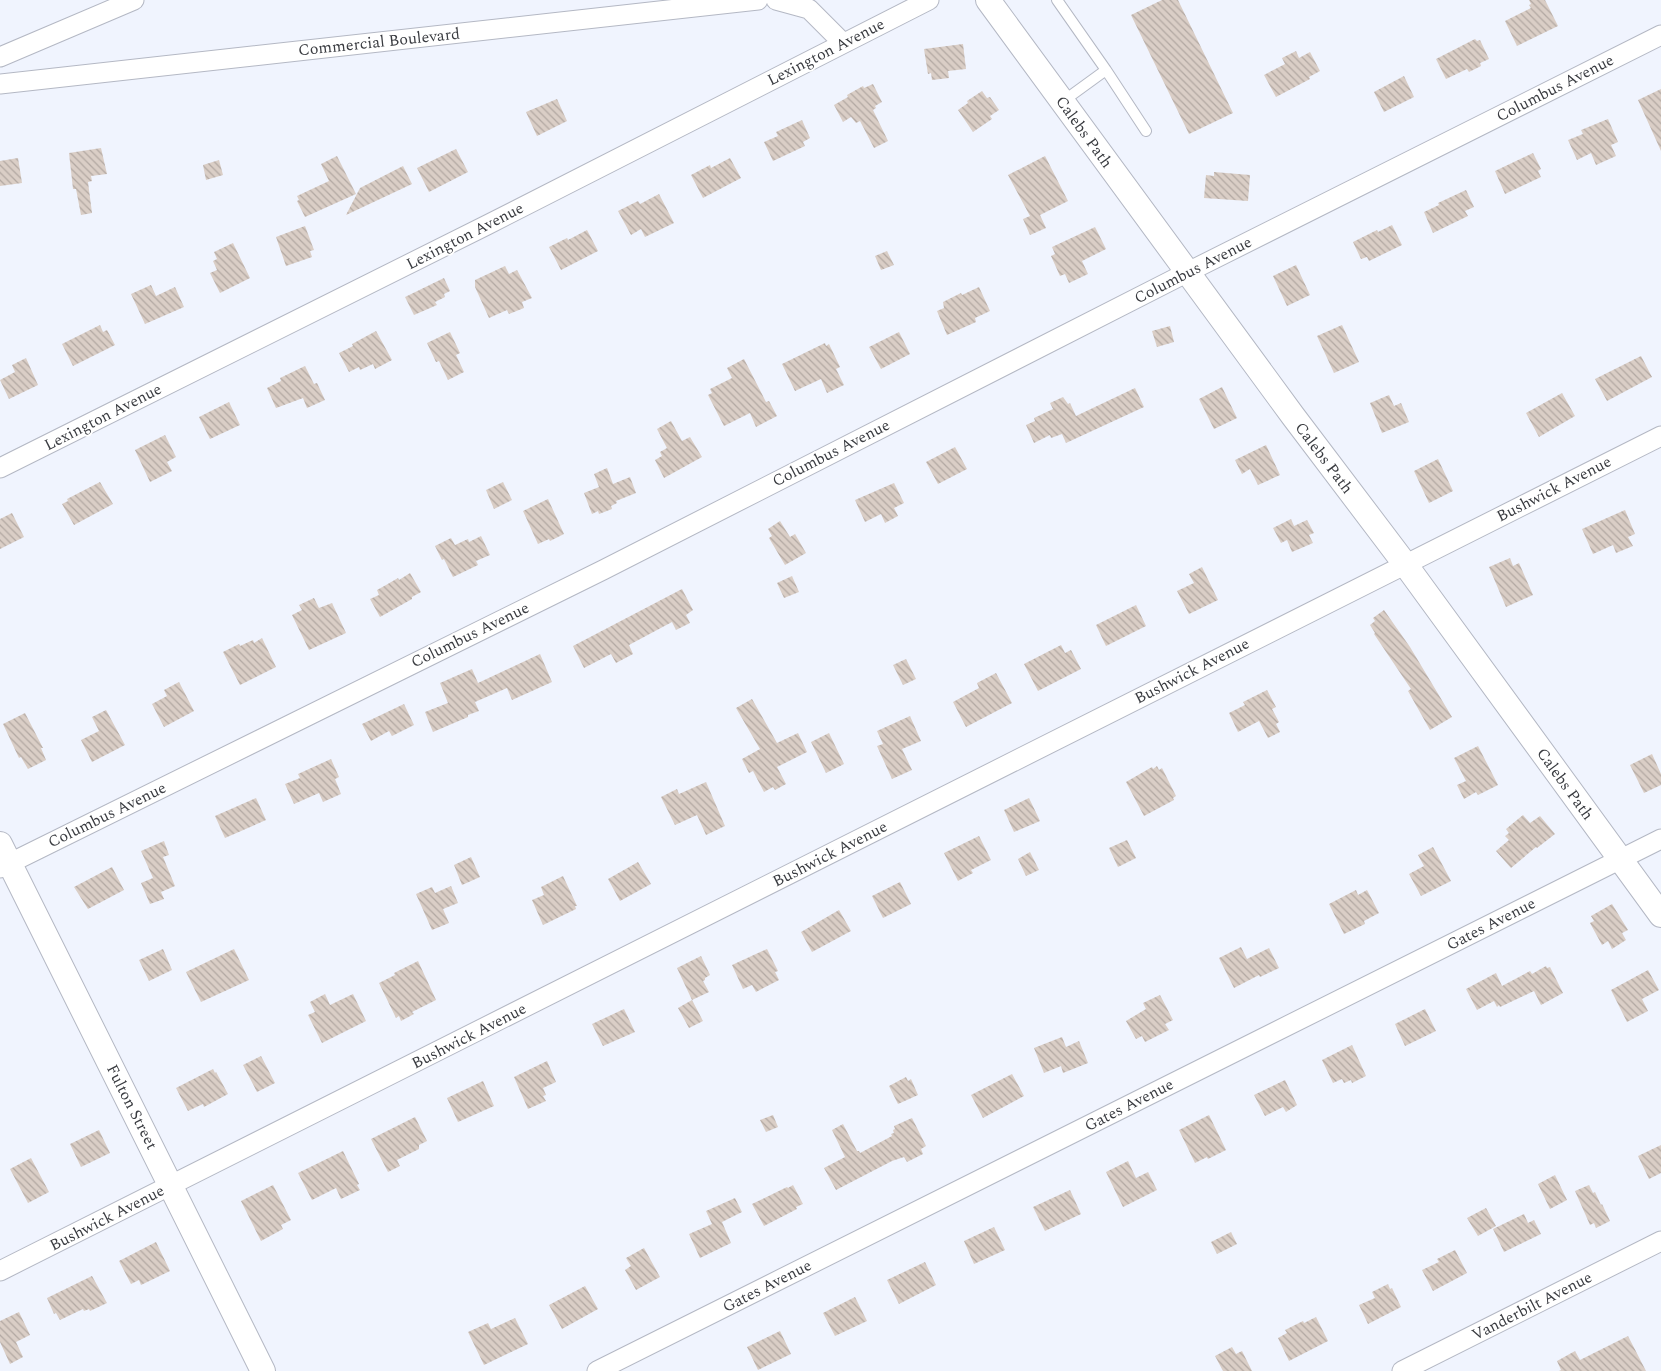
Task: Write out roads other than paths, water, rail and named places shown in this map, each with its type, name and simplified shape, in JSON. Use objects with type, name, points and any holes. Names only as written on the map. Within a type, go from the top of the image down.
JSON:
[{"type":"street","points":[[0,57],[134,0]]},
{"type":"street","name":"Commercial Boulevard","points":[[0,84],[758,0]]},
{"type":"street","points":[[776,0],[808,9],[843,43]]},
{"type":"street","name":"Lexington Avenue","points":[[0,468],[488,225],[929,0]]},
{"type":"street","name":"Calebs Path","points":[[988,0],[1293,416],[1405,564],[1661,915]]},
{"type":"street","name":"Columbus Avenue","points":[[3,858],[603,570],[1188,272],[1661,35]]},
{"type":"street","name":"Bushwick Avenue","points":[[0,1271],[1661,436]]},
{"type":"street","name":"Gates Avenue","points":[[596,1371],[1661,839]]},
{"type":"street","name":"Fulton Street","points":[[3,858],[171,1186],[263,1371]]},
{"type":"street","name":"Vanderbilt Avenue","points":[[1402,1371],[1661,1241]]},
{"type":"lane","points":[[1058,0],[1146,130]]},
{"type":"lane","points":[[1062,102],[1106,70]]}]
